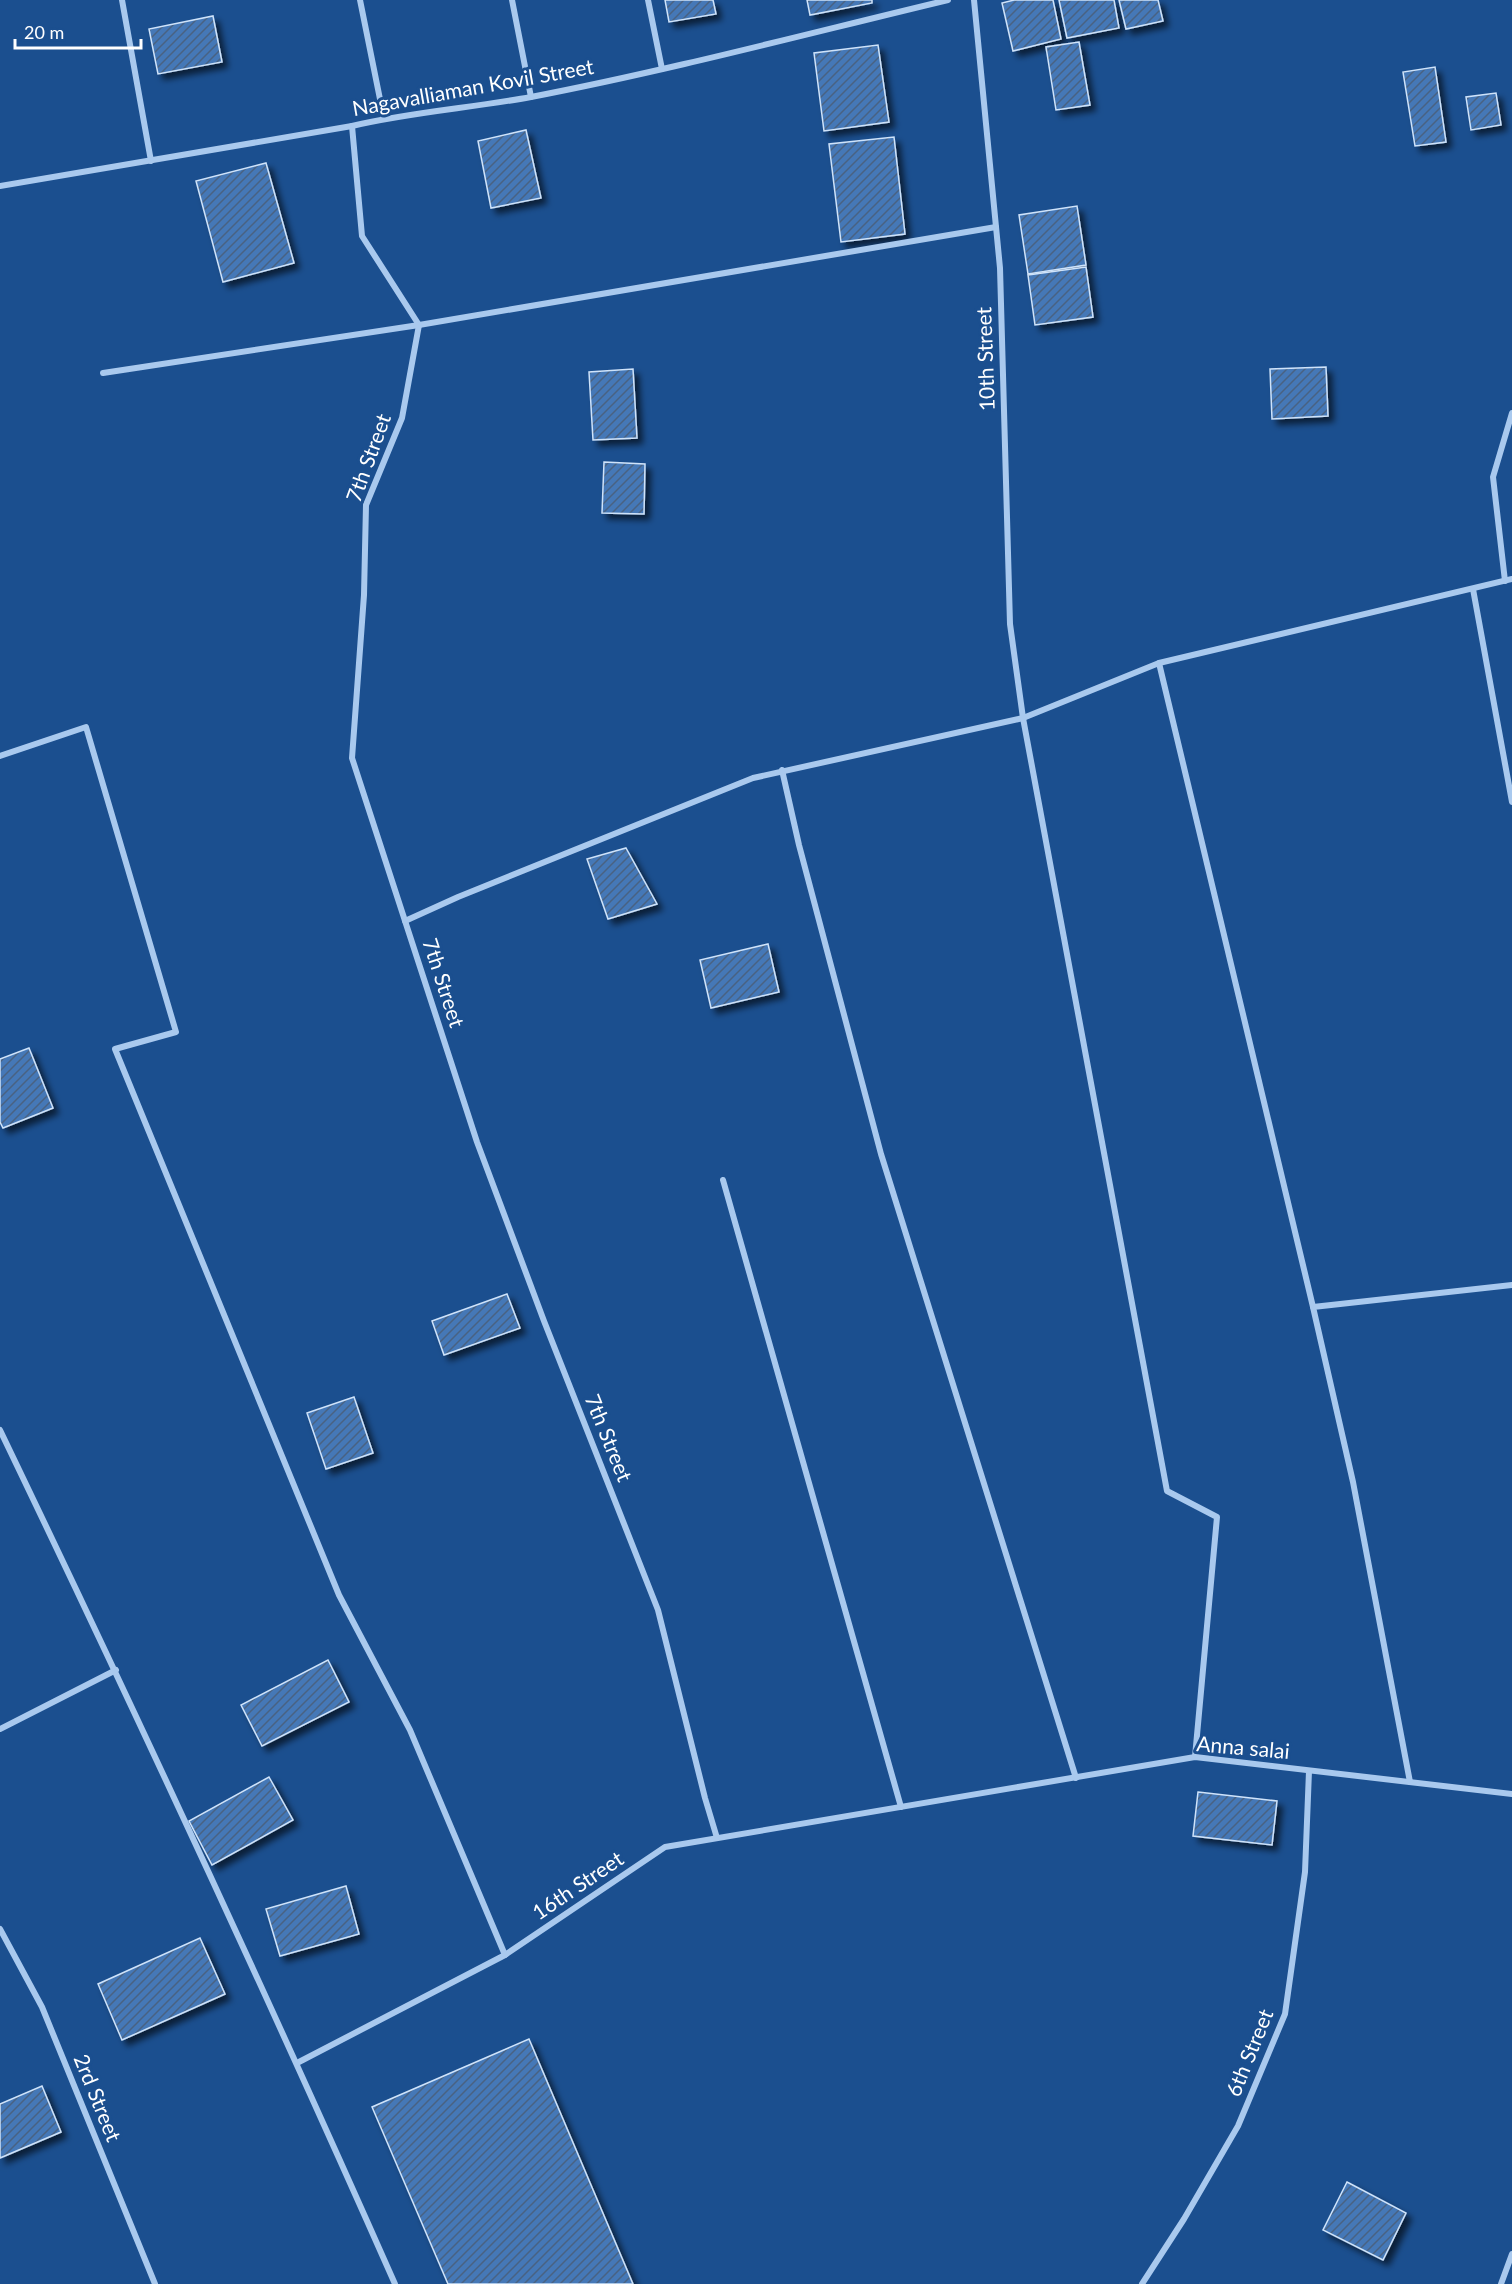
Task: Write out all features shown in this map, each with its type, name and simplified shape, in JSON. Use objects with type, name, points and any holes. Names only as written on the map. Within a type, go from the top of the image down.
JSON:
[{"type":"street","points":[[122,0],[151,161]]},
{"type":"street","points":[[360,0],[384,119]]},
{"type":"street","points":[[512,0],[531,97]]},
{"type":"street","points":[[648,0],[662,69]]},
{"type":"street","name":"Nagavalliaman Kovil Street","points":[[0,186],[384,119],[531,97],[662,69],[948,0]]},
{"type":"street","name":"10th Street","points":[[974,0],[1000,268],[1010,624],[1023,718],[1167,1491],[1217,1516],[1194,1757]]},
{"type":"street","points":[[352,126],[362,236],[419,325]]},
{"type":"street","points":[[103,373],[419,325],[996,227]]},
{"type":"street","name":"7th Street","points":[[419,325],[402,418],[366,505],[364,595],[352,758],[477,1142],[544,1321],[658,1610],[717,1838]]},
{"type":"street","points":[[405,921],[458,897],[753,778],[1023,718],[1159,663],[1509,580],[1493,477],[1512,413]]},
{"type":"street","points":[[1473,589],[1512,802]]},
{"type":"street","points":[[1159,663],[1353,1482],[1410,1782]]},
{"type":"street","points":[[0,756],[86,727],[176,1032],[115,1048],[339,1595],[410,1730],[505,1955]]},
{"type":"street","points":[[782,770],[799,845],[881,1154],[1076,1778]]},
{"type":"street","points":[[723,1180],[901,1807]]},
{"type":"street","points":[[1313,1306],[1512,1285]]},
{"type":"street","points":[[0,1430],[116,1670],[297,2063],[395,2284]]},
{"type":"street","points":[[0,1729],[116,1670]]},
{"type":"street","name":"Anna salai","points":[[901,1807],[1194,1757],[1512,1794]]},
{"type":"street","name":"6th Street","points":[[1142,2284],[1184,2219],[1238,2126],[1285,2014],[1305,1872],[1310,1771]]},
{"type":"street","name":"16th Street","points":[[297,2063],[505,1955],[665,1847],[901,1807]]},
{"type":"street","name":"2rd Street","points":[[0,1929],[42,2007],[155,2284]]},
{"type":"street","points":[[1501,2284],[1512,2254]]},
{"type":"building","points":[[665,0],[713,0],[716,14],[669,22]]},
{"type":"building","points":[[807,0],[872,0],[872,3],[810,15]]},
{"type":"building","points":[[1014,0],[1053,0],[1061,39],[1013,51],[1002,3]]},
{"type":"building","points":[[1059,0],[1114,0],[1119,28],[1067,38]]},
{"type":"building","points":[[1119,0],[1158,0],[1163,21],[1126,29]]},
{"type":"building","points":[[213,16],[222,62],[158,74],[149,29]]},
{"type":"building","points":[[1079,42],[1090,105],[1056,110],[1046,47]]},
{"type":"building","points":[[878,45],[889,122],[824,131],[814,53]]},
{"type":"building","points":[[1435,67],[1446,142],[1415,146],[1403,72]]},
{"type":"building","points":[[1496,93],[1501,125],[1471,130],[1466,97]]},
{"type":"building","points":[[526,130],[541,198],[491,208],[478,141]]},
{"type":"building","points":[[894,137],[905,234],[841,242],[829,144]]},
{"type":"building","points":[[266,163],[294,263],[223,282],[196,181]]},
{"type":"building","points":[[1077,206],[1086,265],[1028,274],[1019,215]]},
{"type":"building","points":[[1086,267],[1093,317],[1035,325],[1028,275]]},
{"type":"building","points":[[1326,367],[1328,416],[1272,419],[1270,369]]},
{"type":"building","points":[[633,369],[637,438],[593,440],[589,372]]},
{"type":"building","points":[[604,462],[645,464],[644,514],[602,513]]},
{"type":"building","points":[[626,848],[657,904],[608,919],[587,859]]},
{"type":"building","points":[[768,944],[779,992],[711,1008],[700,960]]},
{"type":"building","points":[[29,1048],[53,1108],[3,1128],[0,1122],[0,1059]]},
{"type":"building","points":[[507,1294],[520,1328],[444,1355],[432,1321]]},
{"type":"building","points":[[354,1397],[373,1453],[326,1469],[307,1413]]},
{"type":"building","points":[[328,1660],[349,1702],[262,1746],[241,1705]]},
{"type":"building","points":[[269,1777],[293,1820],[212,1865],[189,1821]]},
{"type":"building","points":[[1198,1792],[1277,1801],[1272,1845],[1193,1836]]},
{"type":"building","points":[[346,1886],[359,1934],[280,1956],[266,1909]]},
{"type":"building","points":[[200,1938],[225,1994],[122,2040],[98,1984]]},
{"type":"building","points":[[529,2039],[633,2284],[448,2284],[372,2107]]},
{"type":"building","points":[[42,2086],[61,2132],[0,2158],[0,2104]]},
{"type":"building","points":[[1347,2182],[1406,2213],[1383,2260],[1323,2230]]}]
